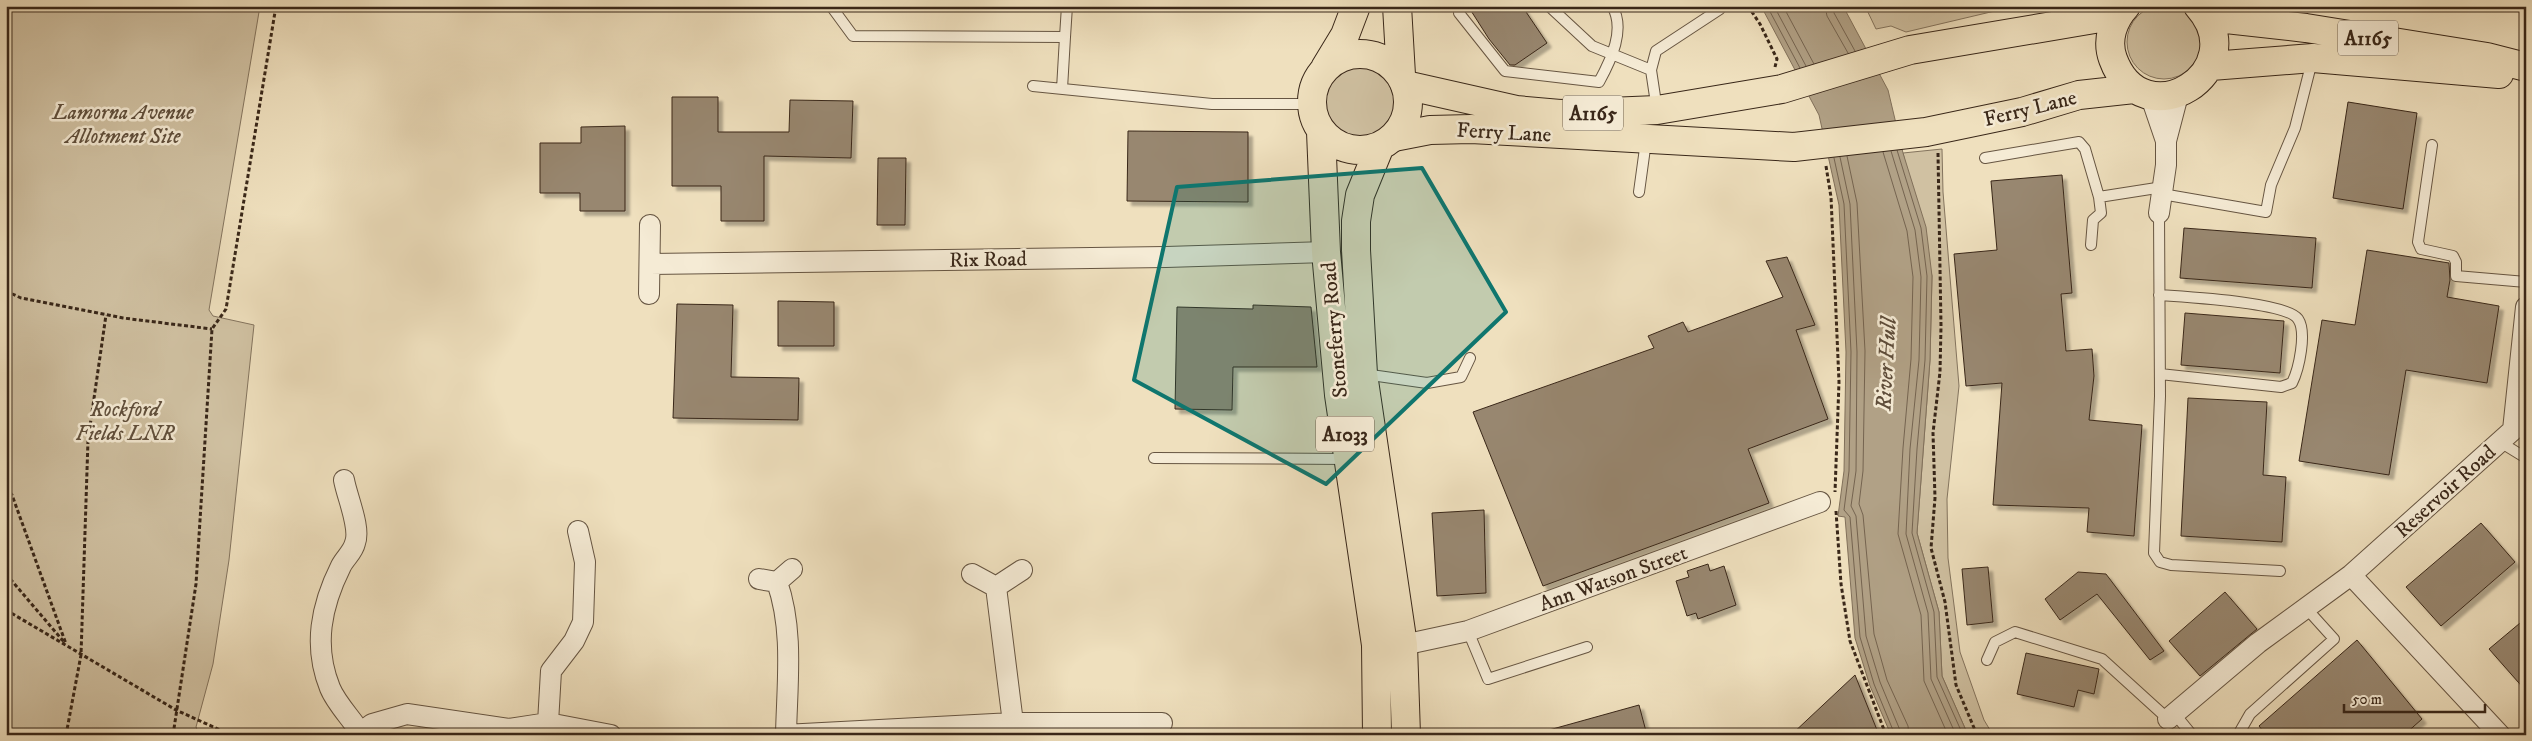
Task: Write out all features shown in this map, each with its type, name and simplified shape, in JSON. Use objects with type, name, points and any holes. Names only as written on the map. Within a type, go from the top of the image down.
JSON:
[{"type":"main road","points":[[1356,6],[1345,34],[1315,86],[1311,104],[1314,119],[1321,132],[1334,143],[1348,149],[1365,150],[1387,141],[1403,126],[1408,112],[1408,98],[1403,80],[1397,6]]},
{"type":"main road","name":"A1165","points":[[1778,80],[1910,50],[2122,10]]},
{"type":"main road","name":"A1165","points":[[2122,10],[2111,30],[2110,50],[2118,73],[2154,93],[2196,84],[2210,66],[2215,43],[2203,12],[2487,56],[2526,67]]},
{"type":"main road","points":[[1324,69],[1336,60],[1349,55],[1364,54],[1378,57],[1391,64],[1403,80]]},
{"type":"main road","name":"A1165","points":[[2210,66],[2313,58],[2476,73],[2526,75]]},
{"type":"main road","name":"Ferry Lane","points":[[1403,80],[1516,110],[1560,114],[1657,110],[1778,80]]},
{"type":"main road","name":"Ferry Lane","points":[[1387,141],[1430,130],[1471,129],[1794,146],[1934,130],[2022,112],[2079,95],[2154,93]]},
{"type":"main road","name":"Stoneferry Road","points":[[1321,132],[1326,252],[1338,386],[1376,645],[1377,735]]},
{"type":"main road","name":"Stoneferry Road","points":[[1387,141],[1360,194],[1356,221],[1363,374],[1403,645],[1406,735]]},
{"type":"street","points":[[2154,93],[2166,141],[2166,165],[2161,198]]},
{"type":"street","points":[[649,294],[650,226]]},
{"type":"street","name":"Rix Road","points":[[650,264],[1166,257],[1326,252]]},
{"type":"street","name":"Reservoir Road","points":[[2171,716],[2258,643],[2351,575],[2513,430],[2526,307]]},
{"type":"street","points":[[344,480],[348,502],[355,517],[356,543],[341,566],[322,615],[319,652],[330,689],[358,733],[372,724],[407,714],[509,729],[548,723],[612,735]]},
{"type":"street","name":"Ann Watson Street","points":[[1403,645],[1468,631],[1830,503]]},
{"type":"street","points":[[548,723],[551,671],[574,641],[583,622],[586,562],[578,531]]},
{"type":"street","points":[[792,569],[768,580],[784,602],[788,641],[785,735],[1013,723],[1162,723]]},
{"type":"street","points":[[996,586],[1022,570]]},
{"type":"street","points":[[972,574],[996,586]]},
{"type":"street","points":[[2351,575],[2500,735]]},
{"type":"street","points":[[996,586],[1013,723]]},
{"type":"lane","points":[[831,6],[853,36],[1066,37]]},
{"type":"lane","points":[[1062,89],[1067,6]]},
{"type":"lane","points":[[1549,6],[1592,46],[1651,70]]},
{"type":"lane","points":[[1459,10],[1505,71],[1600,82],[1614,55],[1618,16],[1612,6]]},
{"type":"lane","points":[[1657,110],[1651,70],[1656,51],[1720,10],[1718,6]]},
{"type":"lane","points":[[2099,197],[2161,198],[2266,212],[2271,185],[2295,128],[2313,58]]},
{"type":"lane","points":[[1033,86],[1212,104],[1311,104]]},
{"type":"lane","points":[[1640,192],[1647,138]]},
{"type":"lane","points":[[1985,158],[2079,142],[2085,149],[2099,197],[2101,213],[2094,220],[2091,245]]},
{"type":"lane","points":[[2432,146],[2418,242],[2421,249],[2453,256],[2456,262],[2456,276],[2526,282]]},
{"type":"lane","points":[[2161,198],[2160,374],[2154,553],[2160,562],[2171,565],[2280,572]]},
{"type":"lane","points":[[2160,295],[2264,306],[2289,312],[2298,319],[2303,330],[2297,372],[2292,382],[2281,387],[2160,374]]},
{"type":"lane","points":[[1363,374],[1427,383],[1461,377],[1470,358]]},
{"type":"lane","points":[[2500,442],[2526,458]]},
{"type":"lane","points":[[1154,458],[1348,459]]},
{"type":"lane","points":[[2238,735],[2250,714],[2334,639],[2306,608]]},
{"type":"lane","points":[[1468,631],[1488,679],[1587,647]]},
{"type":"lane","points":[[1987,660],[1995,642],[2015,632],[2102,659],[2192,735]]},
{"type":"path","points":[[173,735],[196,584],[212,329],[226,309],[276,6]]},
{"type":"path","points":[[1748,6],[1760,24],[1777,59],[1778,80]]},
{"type":"path","points":[[1934,130],[1937,158],[1941,335],[1940,372],[1933,433],[1935,498],[1931,548],[1945,602],[1956,686],[1977,735]]},
{"type":"path","points":[[1817,165],[1826,166],[1831,197],[1839,382],[1830,503],[1850,640],[1886,735]]},
{"type":"path","points":[[6,291],[21,298],[106,315],[212,329]]},
{"type":"path","points":[[66,735],[81,655],[88,440],[106,315]]},
{"type":"path","points":[[6,487],[16,503],[66,645]]},
{"type":"path","points":[[6,574],[66,645]]},
{"type":"path","points":[[6,610],[176,710],[231,735]]},
{"type":"highlighted area","points":[[1422,168],[1506,312],[1326,484],[1134,380],[1177,187]]},
{"type":"green space","points":[[2171,5],[2191,15],[2199,28],[2201,42],[2199,56],[2191,69],[2178,77],[2157,79],[2137,69],[2129,56],[2127,35],[2137,15],[2150,7]]},
{"type":"green space","points":[[6,6],[260,6],[209,310],[213,316],[254,325],[229,560],[213,664],[196,727],[199,735],[6,735]]},
{"type":"green space","points":[[1865,6],[2016,6],[1906,32],[1891,26],[1876,29]]},
{"type":"green space","points":[[1360,65],[1381,71],[1391,81],[1397,102],[1391,123],[1381,133],[1360,139],[1339,133],[1329,123],[1323,102],[1329,81],[1339,71]]},
{"type":"green space","points":[[1942,149],[1943,192],[1959,386],[1947,499],[1948,558],[1960,652],[1984,720],[1993,735],[1968,735],[1942,676],[1939,612],[1917,533],[1930,360],[1932,276],[1903,153]]},
{"type":"water","name":"River Hull","points":[[1761,6],[1843,6],[1888,90],[1903,153],[1926,227],[1932,276],[1930,360],[1917,533],[1939,612],[1942,676],[1968,735],[1891,735],[1870,686],[1855,638],[1845,517],[1838,516],[1844,471],[1846,352],[1839,205],[1819,115]]},
{"type":"building","points":[[1468,6],[1522,6],[1547,43],[1515,65],[1510,65],[1489,39]]},
{"type":"building","points":[[672,97],[718,97],[718,132],[789,132],[790,100],[853,101],[851,158],[764,156],[764,221],[721,221],[721,186],[672,186]]},
{"type":"building","points":[[2348,102],[2417,113],[2403,209],[2333,198]]},
{"type":"building","points":[[625,126],[625,211],[580,211],[580,193],[540,193],[540,143],[581,143],[581,127]]},
{"type":"building","points":[[1128,131],[1248,132],[1248,202],[1127,201]]},
{"type":"building","points":[[878,158],[906,158],[905,225],[877,225]]},
{"type":"building","points":[[2062,175],[2072,293],[2061,294],[2066,351],[2092,349],[2094,376],[2089,420],[2142,425],[2134,536],[2087,532],[2089,508],[1993,505],[2002,383],[1966,386],[1954,254],[1997,250],[1991,181]]},
{"type":"building","points":[[2184,228],[2316,238],[2312,288],[2180,278]]},
{"type":"building","points":[[2367,250],[2449,263],[2450,280],[2447,297],[2499,306],[2487,383],[2406,370],[2389,475],[2299,461],[2322,320],[2355,325]]},
{"type":"building","points":[[1787,257],[1815,325],[1796,330],[1828,419],[1748,449],[1769,503],[1543,586],[1473,412],[1654,348],[1648,336],[1683,322],[1688,332],[1783,297],[1766,261]]},
{"type":"building","points":[[778,301],[834,302],[834,346],[778,346]]},
{"type":"building","points":[[677,304],[733,305],[731,377],[799,378],[798,420],[673,418]]},
{"type":"building","points":[[1253,305],[1311,307],[1317,367],[1233,367],[1232,410],[1175,409],[1177,307],[1253,309]]},
{"type":"building","points":[[2185,313],[2284,321],[2280,373],[2181,365]]},
{"type":"building","points":[[2188,398],[2267,402],[2263,475],[2286,477],[2282,542],[2181,536]]},
{"type":"building","points":[[1484,510],[1486,593],[1437,596],[1432,513]]},
{"type":"building","points":[[2481,523],[2515,562],[2441,626],[2406,587]]},
{"type":"building","points":[[1708,564],[1710,571],[1724,566],[1736,605],[1698,619],[1696,613],[1687,616],[1676,581],[1689,577],[1687,571]]},
{"type":"building","points":[[1988,567],[1993,622],[1967,625],[1962,569]]},
{"type":"building","points":[[2078,572],[2106,574],[2164,651],[2150,660],[2097,594],[2060,620],[2045,599]]},
{"type":"building","points":[[2225,592],[2257,629],[2200,676],[2169,641]]},
{"type":"building","points":[[2526,618],[2526,691],[2489,649]]},
{"type":"building","points":[[2357,640],[2422,719],[2404,735],[2266,735],[2259,726]]},
{"type":"building","points":[[2026,653],[2099,669],[2094,694],[2078,690],[2074,707],[2017,694]]},
{"type":"building","points":[[1855,675],[1879,735],[1791,735]]},
{"type":"building","points":[[1639,705],[1647,735],[1550,735],[1549,730]]},
{"type":"park label","name":"Lamorna Avenue Allotment Site","points":[[123,124]]},
{"type":"park label","name":"Rockford Fields LNR","points":[[125,421]]}]
